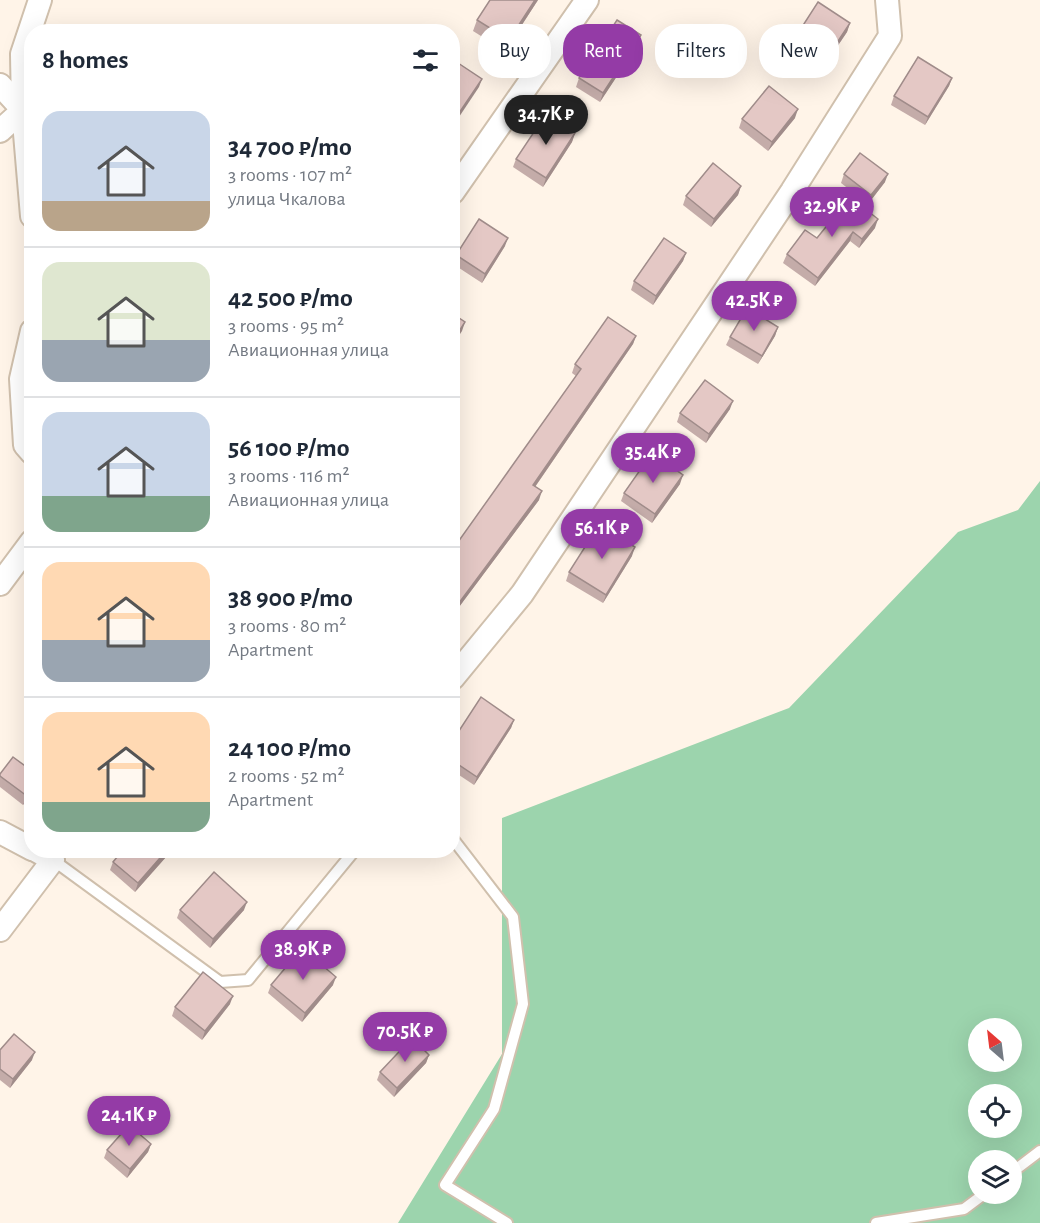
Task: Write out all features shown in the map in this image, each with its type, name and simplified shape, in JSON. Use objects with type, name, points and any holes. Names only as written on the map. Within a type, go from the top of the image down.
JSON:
[{"type":"street","points":[[32,24],[40,0]]},
{"type":"street","points":[[460,182],[587,0]]},
{"type":"street","points":[[460,669],[522,594],[792,191],[890,36],[887,0]]},
{"type":"street","points":[[24,48],[22,54],[24,122]]},
{"type":"street","points":[[0,85],[23,110]]},
{"type":"street","points":[[0,131],[23,110]]},
{"type":"street","points":[[24,367],[21,380],[24,419]]},
{"type":"street","points":[[0,584],[24,552]]},
{"type":"street","points":[[0,832],[24,845]]},
{"type":"street","points":[[0,930],[37,858]]},
{"type":"lane","points":[[460,848],[513,916],[523,1004],[494,1109],[444,1185],[507,1223]]},
{"type":"lane","points":[[47,858],[220,982],[248,980],[348,858]]},
{"type":"lane","points":[[1022,1165],[1040,1151]]},
{"type":"lane","points":[[876,1223],[964,1209],[971,1204]]},
{"type":"green space","points":[[1040,481],[1040,1223],[398,1223],[502,1054],[502,818],[789,708],[958,532],[1018,510]]},
{"type":"building","points":[[490,0],[535,0],[519,24],[483,24],[477,20]]},
{"type":"building","points":[[818,2],[850,23],[839,40],[839,24],[804,24]]},
{"type":"building","points":[[918,57],[952,78],[928,117],[894,96]]},
{"type":"building","points":[[460,64],[482,79],[460,112]]},
{"type":"building","points":[[579,78],[613,78],[603,93]]},
{"type":"building","points":[[769,86],[798,109],[772,142],[742,119]]},
{"type":"building","points":[[546,114],[575,133],[546,178],[516,159]]},
{"type":"building","points":[[860,153],[888,174],[871,195],[844,174]]},
{"type":"building","points":[[713,163],[741,186],[714,219],[686,196]]},
{"type":"building","points":[[850,197],[878,219],[862,239],[853,232],[818,278],[787,254],[805,230],[817,238]]},
{"type":"building","points":[[479,219],[508,238],[485,274],[460,258],[460,249]]},
{"type":"building","points":[[664,238],[686,253],[656,296],[634,281]]},
{"type":"building","points":[[747,308],[778,327],[762,356],[730,337]]},
{"type":"building","points":[[608,317],[636,336],[533,485],[542,491],[460,602],[460,539],[581,369],[575,364]]},
{"type":"building","points":[[460,319],[465,322],[460,330]]},
{"type":"building","points":[[705,380],[733,401],[709,434],[680,413]]},
{"type":"building","points":[[652,453],[683,475],[655,514],[624,493]]},
{"type":"building","points":[[599,525],[635,547],[606,595],[569,572]]},
{"type":"building","points":[[481,697],[514,720],[477,777],[460,766],[460,729]]},
{"type":"building","points":[[13,757],[24,765],[24,794],[0,776]]},
{"type":"building","points":[[116,858],[160,858],[138,883],[113,862]]},
{"type":"building","points":[[214,872],[247,902],[213,939],[180,910]]},
{"type":"building","points":[[302,948],[336,977],[305,1013],[271,985]]},
{"type":"building","points":[[203,972],[233,996],[205,1031],[175,1007]]},
{"type":"building","points":[[14,1034],[35,1052],[13,1079],[0,1069],[0,1050]]},
{"type":"building","points":[[412,1038],[429,1055],[397,1088],[380,1072]]},
{"type":"building","points":[[129,1125],[151,1144],[130,1169],[107,1150]]}]
